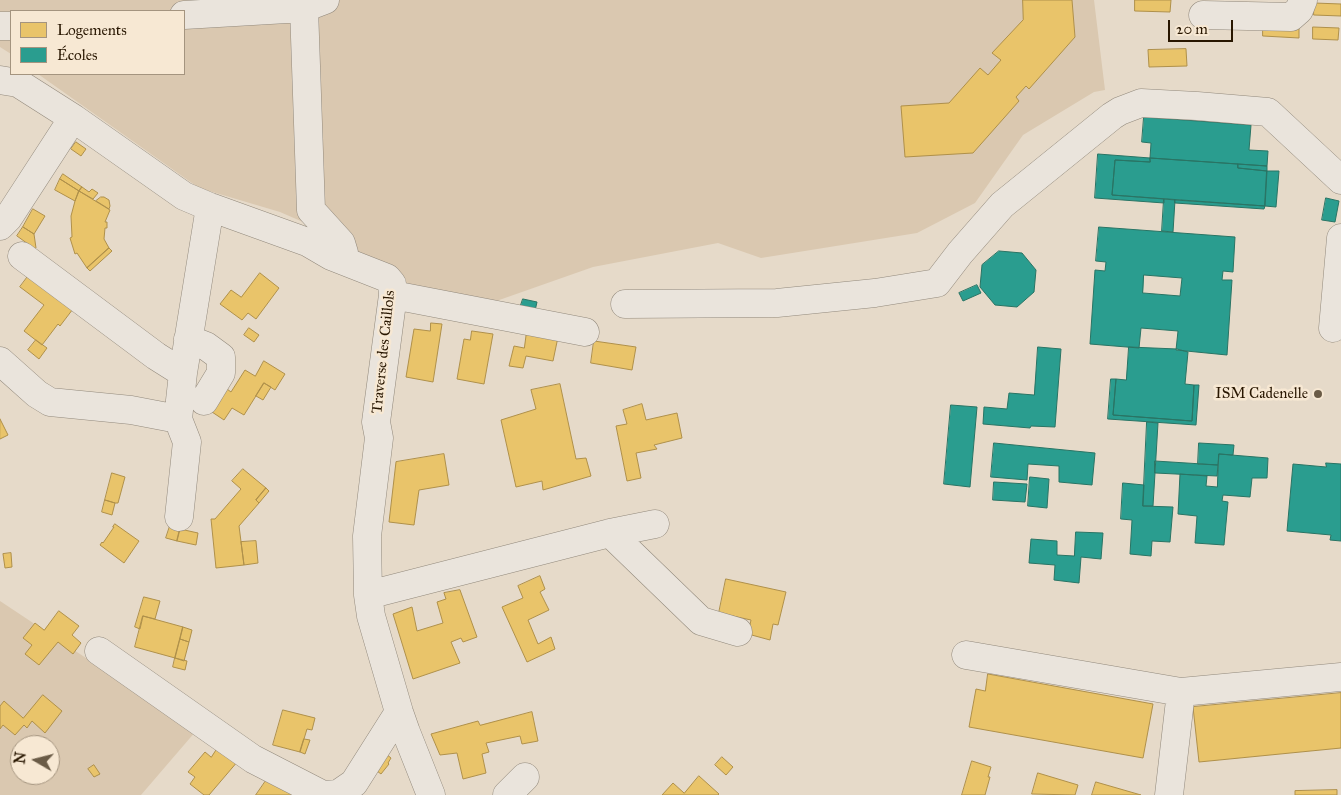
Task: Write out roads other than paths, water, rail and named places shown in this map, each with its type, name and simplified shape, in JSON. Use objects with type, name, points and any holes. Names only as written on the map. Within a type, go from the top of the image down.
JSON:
[{"type":"street","points":[[1203,15],[1290,17],[1299,10],[1303,0]]},
{"type":"street","points":[[185,16],[315,4],[311,210],[341,243],[344,253],[342,260]]},
{"type":"street","name":"Traverse des Caillols","points":[[6,88],[73,118],[184,196],[307,242],[331,256],[387,278],[392,284],[393,295],[376,422],[378,438],[367,536],[368,595],[371,616],[399,712],[431,795]]},
{"type":"street","points":[[625,304],[777,303],[875,293],[937,283],[960,253],[1002,205],[1120,110],[1141,103],[1268,112],[1341,180]]},
{"type":"street","points":[[0,226],[8,218],[73,118]]},
{"type":"street","points":[[179,517],[187,442],[178,419],[183,372],[210,207]]},
{"type":"street","points":[[1333,328],[1341,238]]},
{"type":"street","points":[[22,256],[156,356],[183,372]]},
{"type":"street","points":[[393,295],[585,332]]},
{"type":"street","points":[[188,339],[206,346],[221,357],[221,372],[204,401]]},
{"type":"street","points":[[0,362],[37,394],[50,402],[131,410],[178,419]]},
{"type":"street","points":[[368,595],[610,533],[655,524]]},
{"type":"street","points":[[610,533],[701,621],[738,632]]},
{"type":"street","points":[[99,651],[253,759],[323,795],[338,794],[354,783],[399,712]]},
{"type":"street","points":[[966,656],[1181,692],[1341,677]]},
{"type":"street","points":[[1169,795],[1181,692]]},
{"type":"place","name":"ISM Cadenelle","points":[[1318,394]]}]
